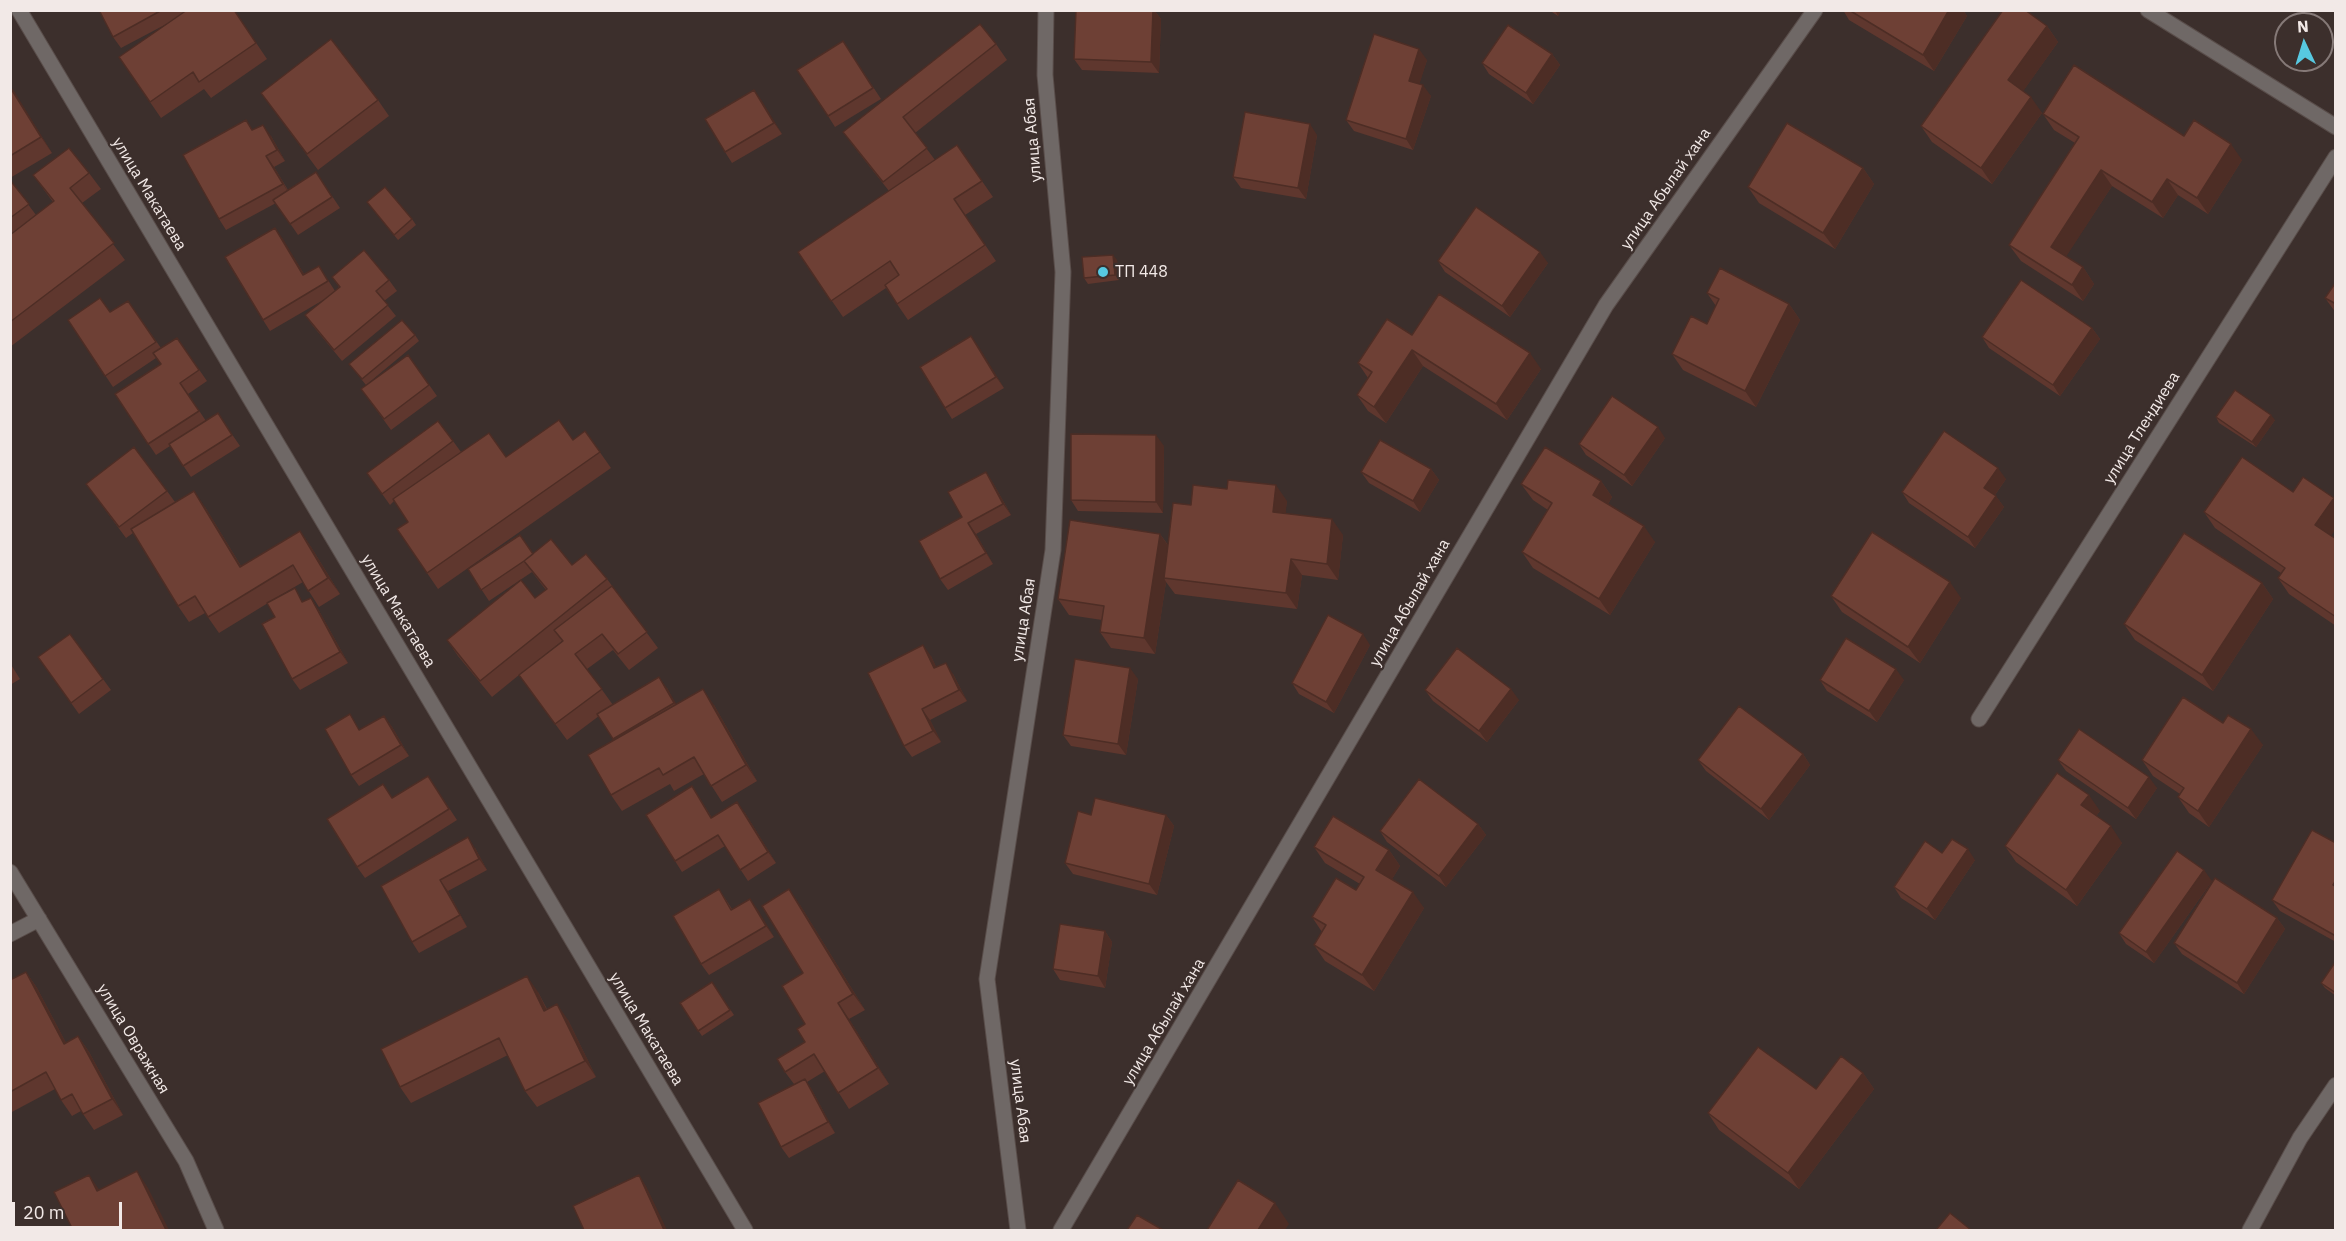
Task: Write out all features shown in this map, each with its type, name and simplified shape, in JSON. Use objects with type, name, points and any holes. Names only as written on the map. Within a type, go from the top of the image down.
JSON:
[{"type":"street","name":"улица Макатаева","points":[[19,10],[746,1230]]},
{"type":"street","name":"улица Абая","points":[[1018,1230],[987,979],[1053,550],[1063,272],[1045,75],[1046,10]]},
{"type":"street","name":"улица Абылай хана","points":[[1061,1230],[1606,305],[1815,10]]},
{"type":"street","points":[[2148,10],[2336,127]]},
{"type":"street","name":"улица Тлендиева","points":[[1979,719],[2336,157]]},
{"type":"street","name":"улица Овражная","points":[[10,872],[186,1161],[216,1230]]},
{"type":"street","points":[[10,934],[39,919]]},
{"type":"street","points":[[2250,1230],[2300,1138],[2336,1085]]},
{"type":"building","points":[[99,10],[162,10],[113,37]]},
{"type":"building","points":[[187,10],[234,10],[256,43],[199,82],[193,72],[150,102],[119,57]]},
{"type":"building","points":[[1076,10],[1153,10],[1151,62],[1074,59]]},
{"type":"building","points":[[1849,10],[1949,10],[1923,55]]},
{"type":"building","points":[[2003,10],[2025,10],[2047,26],[2008,80],[2031,97],[1981,168],[1921,126]]},
{"type":"building","points":[[980,24],[996,44],[903,117],[927,148],[883,182],[843,132]]},
{"type":"building","points":[[1508,25],[1552,54],[1526,93],[1482,63]]},
{"type":"building","points":[[1374,34],[1419,49],[1409,81],[1423,85],[1406,139],[1346,120]]},
{"type":"building","points":[[331,39],[378,100],[307,154],[261,93]]},
{"type":"building","points":[[843,41],[873,88],[828,116],[797,70]]},
{"type":"building","points":[[2074,65],[2184,136],[2194,120],[2231,144],[2197,198],[2167,179],[2152,202],[2101,170],[2051,247],[2083,267],[2072,285],[2009,245],[2079,137],[2043,114]]},
{"type":"building","points":[[10,87],[41,137],[10,156]]},
{"type":"building","points":[[754,90],[774,123],[725,152],[705,119]]},
{"type":"building","points":[[1245,112],[1310,124],[1298,188],[1233,177]]},
{"type":"building","points":[[246,120],[252,130],[263,125],[277,150],[266,156],[283,184],[219,219],[183,155]]},
{"type":"building","points":[[1787,123],[1863,168],[1823,233],[1748,187]]},
{"type":"building","points":[[957,145],[982,181],[954,199],[985,245],[897,304],[885,285],[899,275],[890,261],[831,301],[798,252]]},
{"type":"building","points":[[69,148],[89,173],[70,188],[114,243],[10,322],[10,235],[54,201],[33,175]]},
{"type":"building","points":[[316,172],[332,197],[290,224],[273,200]]},
{"type":"building","points":[[10,180],[29,204],[10,218]]},
{"type":"building","points":[[385,187],[412,219],[394,235],[367,202]]},
{"type":"building","points":[[1476,207],[1540,252],[1502,306],[1438,261]]},
{"type":"building","points":[[275,228],[303,275],[319,266],[328,281],[263,320],[225,257]]},
{"type":"building","points":[[364,250],[389,280],[376,291],[388,305],[334,350],[305,315],[340,287],[332,277]]},
{"type":"building","name":"ТП 448","points":[[1113,255],[1115,275],[1084,278],[1082,257]]},
{"type":"building","points":[[1720,268],[1789,304],[1745,391],[1672,354],[1691,316],[1707,324],[1719,299],[1707,293]]},
{"type":"building","points":[[2021,280],[2092,328],[2053,385],[1982,337]]},
{"type":"building","points":[[2336,282],[2336,304],[2325,298]]},
{"type":"building","points":[[1439,294],[1530,353],[1496,404],[1412,350],[1374,407],[1357,395],[1372,372],[1358,363],[1387,319],[1412,335]]},
{"type":"building","points":[[100,298],[110,312],[128,301],[156,342],[105,376],[68,320]]},
{"type":"building","points":[[402,320],[415,335],[362,379],[349,364]]},
{"type":"building","points":[[971,336],[996,377],[945,408],[920,367]]},
{"type":"building","points":[[177,338],[199,370],[180,383],[199,411],[148,444],[115,394],[161,364],[153,353]]},
{"type":"building","points":[[408,355],[429,385],[384,419],[361,389]]},
{"type":"building","points":[[2235,390],[2271,415],[2252,442],[2216,417]]},
{"type":"building","points":[[1612,396],[1658,427],[1624,475],[1579,444]]},
{"type":"building","points":[[218,413],[232,435],[183,466],[169,444]]},
{"type":"building","points":[[559,420],[573,440],[585,431],[600,452],[427,573],[397,529],[408,522],[393,499],[489,433],[506,457]]},
{"type":"building","points":[[438,421],[453,441],[382,494],[367,473]]},
{"type":"building","points":[[1944,431],[1998,468],[1984,488],[1996,496],[1968,537],[1902,492]]},
{"type":"building","points":[[1071,434],[1156,435],[1156,502],[1071,500]]},
{"type":"building","points":[[1380,440],[1431,469],[1413,501],[1361,472]]},
{"type":"building","points":[[134,447],[167,491],[119,527],[86,484]]},
{"type":"building","points":[[1545,447],[1601,481],[1593,495],[1644,526],[1599,599],[1522,552],[1552,503],[1521,484]]},
{"type":"building","points":[[2242,457],[2293,492],[2303,477],[2334,498],[2315,525],[2336,539],[2336,617],[2278,578],[2285,568],[2204,512]]},
{"type":"building","points":[[986,472],[1003,504],[968,523],[986,553],[940,579],[919,541],[962,517],[948,492]]},
{"type":"building","points":[[1228,480],[1276,485],[1273,512],[1332,519],[1327,564],[1291,559],[1286,593],[1164,578],[1173,503],[1191,505],[1193,485],[1227,489]]},
{"type":"building","points":[[194,491],[240,567],[300,531],[328,578],[308,591],[293,565],[208,617],[195,596],[178,606],[131,529]]},
{"type":"building","points":[[1070,520],[1160,534],[1144,638],[1100,632],[1104,606],[1058,599]]},
{"type":"building","points":[[1872,532],[1950,582],[1908,647],[1831,596]]},
{"type":"building","points":[[2184,533],[2262,583],[2202,675],[2124,624]]},
{"type":"building","points":[[520,535],[533,554],[481,590],[468,569]]},
{"type":"building","points":[[551,539],[572,565],[586,554],[607,579],[480,681],[447,640],[521,580],[535,598],[547,589],[524,561]]},
{"type":"building","points":[[612,586],[647,632],[618,654],[602,634],[575,654],[602,689],[555,724],[519,675],[563,641],[554,630]]},
{"type":"building","points":[[295,588],[302,602],[311,598],[340,652],[292,679],[262,624],[275,617],[267,603]]},
{"type":"building","points":[[1328,615],[1363,634],[1326,702],[1292,683]]},
{"type":"building","points":[[70,634],[103,679],[71,703],[38,657]]},
{"type":"building","points":[[1846,638],[1896,669],[1869,711],[1820,680]]},
{"type":"building","points":[[923,645],[934,668],[946,663],[959,690],[922,709],[933,731],[904,746],[868,673]]},
{"type":"building","points":[[1457,648],[1511,689],[1479,731],[1425,690]]},
{"type":"building","points":[[1075,659],[1130,668],[1118,744],[1063,735]]},
{"type":"building","points":[[659,677],[674,703],[613,739],[597,714]]},
{"type":"building","points":[[703,689],[746,765],[711,786],[694,757],[663,775],[659,768],[611,795],[588,755]]},
{"type":"building","points":[[2183,697],[2223,723],[2228,715],[2251,729],[2198,811],[2178,797],[2184,788],[2142,760]]},
{"type":"building","points":[[1739,706],[1803,754],[1761,809],[1698,760]]},
{"type":"building","points":[[350,714],[359,730],[384,716],[401,745],[351,775],[325,729]]},
{"type":"building","points":[[2079,729],[2149,777],[2128,808],[2058,760]]},
{"type":"building","points":[[2057,773],[2089,795],[2081,805],[2111,826],[2066,890],[2005,846]]},
{"type":"building","points":[[428,776],[449,809],[357,867],[327,819],[383,784],[392,798]]},
{"type":"building","points":[[1419,779],[1478,824],[1439,876],[1380,831]]},
{"type":"building","points":[[692,786],[711,818],[737,802],[768,852],[740,870],[718,835],[675,861],[646,815]]},
{"type":"building","points":[[1095,798],[1166,815],[1149,884],[1065,863],[1078,811],[1091,815]]},
{"type":"building","points":[[1333,816],[1389,850],[1376,870],[1413,892],[1362,975],[1314,945],[1326,925],[1312,917],[1336,878],[1356,890],[1364,877],[1314,847]]},
{"type":"building","points":[[2312,830],[2336,843],[2336,880],[2333,885],[2336,887],[2336,933],[2334,935],[2272,900]]},
{"type":"building","points":[[468,837],[479,859],[440,880],[460,915],[412,942],[381,886]]},
{"type":"building","points":[[1952,839],[1968,849],[1927,909],[1894,887],[1925,841],[1942,853]]},
{"type":"building","points":[[2177,851],[2204,870],[2146,952],[2119,933]]},
{"type":"building","points":[[2215,878],[2277,918],[2237,983],[2174,943]]},
{"type":"building","points":[[719,889],[731,910],[750,899],[766,926],[701,964],[673,916]]},
{"type":"building","points":[[789,889],[853,994],[838,1003],[878,1068],[838,1093],[814,1054],[785,1072],[777,1059],[805,1042],[797,1029],[805,1024],[782,986],[803,973],[762,906]]},
{"type":"building","points":[[1060,924],[1105,931],[1098,976],[1053,969]]},
{"type":"building","points":[[2336,961],[2336,993],[2321,983]]},
{"type":"building","points":[[26,972],[64,1044],[78,1036],[112,1099],[83,1114],[72,1094],[61,1100],[46,1072],[10,1092],[10,980]]},
{"type":"building","points":[[527,976],[544,1011],[557,1004],[585,1061],[525,1091],[499,1038],[400,1087],[381,1049]]},
{"type":"building","points":[[712,982],[730,1010],[698,1031],[680,1003]]},
{"type":"building","points":[[1758,1047],[1816,1089],[1841,1056],[1863,1073],[1788,1173],[1708,1113]]},
{"type":"building","points":[[805,1079],[828,1122],[781,1147],[758,1103]]},
{"type":"building","points":[[137,1171],[166,1230],[73,1230],[54,1192],[89,1175],[97,1191]]},
{"type":"building","points":[[639,1175],[664,1230],[584,1230],[573,1206]]},
{"type":"building","points":[[1238,1180],[1275,1203],[1258,1230],[1207,1230]]},
{"type":"building","points":[[1950,1213],[1971,1230],[1936,1230]]},
{"type":"building","points":[[1137,1215],[1163,1230],[1127,1230]]},
{"type":"place","name":"ТП 448","points":[[1103,272]]}]
